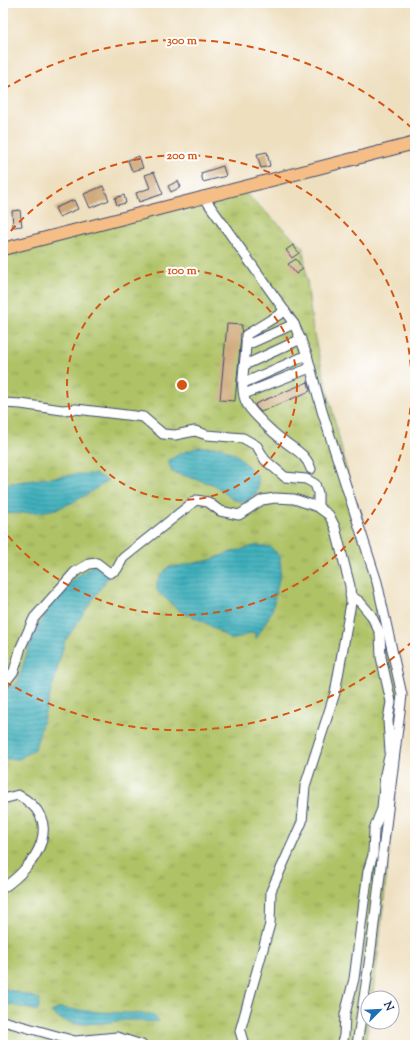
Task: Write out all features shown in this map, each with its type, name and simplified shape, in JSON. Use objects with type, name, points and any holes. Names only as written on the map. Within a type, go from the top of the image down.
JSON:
[{"type":"main road","points":[[3,249],[203,196],[415,143]]},
{"type":"street","points":[[203,196],[294,324],[301,339],[307,355],[322,411],[377,582],[402,695],[370,957],[357,1045]]},
{"type":"street","points":[[285,311],[246,335],[247,345],[244,394],[247,404],[284,441],[302,454],[308,461],[318,493],[318,506]]},
{"type":"street","points":[[247,345],[294,324]]},
{"type":"street","points":[[245,365],[301,339]]},
{"type":"street","points":[[244,383],[307,355]]},
{"type":"street","points":[[244,394],[310,368]]},
{"type":"street","points":[[3,404],[21,404],[62,410],[76,409],[143,417],[163,434],[175,435],[195,431],[207,435],[243,438],[257,446],[266,460],[285,477],[306,479],[315,484]]},
{"type":"street","points":[[306,479],[311,469]]},
{"type":"street","points":[[3,685],[14,671],[21,646],[34,618],[75,572],[89,564],[97,563],[110,573],[117,569],[123,558],[196,500],[208,502],[220,510],[239,515],[262,500],[275,498],[294,499],[318,506],[328,515],[335,527],[350,586],[351,603],[335,693],[305,786],[302,822],[271,891],[270,924],[240,1031],[244,1045]]},
{"type":"street","points":[[341,1045],[344,1036],[345,1014],[354,978],[368,871],[373,855],[374,829],[382,809],[385,774],[390,752],[388,720],[391,702],[381,657],[380,633],[371,615],[360,602],[350,595]]},
{"type":"street","points":[[3,799],[18,795],[28,800],[40,812],[44,825],[42,845],[26,868],[3,888]]},
{"type":"street","points":[[3,1021],[75,1041],[117,1037],[142,1045]]},
{"type":"green space","points":[[244,192],[303,247],[313,331],[376,590],[406,695],[373,990],[360,990],[360,1030],[367,1030],[365,1045],[3,1045],[3,249]]},
{"type":"water","points":[[199,447],[220,447],[237,455],[258,477],[258,491],[246,502],[233,500],[215,485],[172,472],[168,461],[179,454]]},
{"type":"water","points":[[78,474],[95,474],[108,480],[92,491],[62,507],[40,512],[3,514],[3,484]]},
{"type":"water","points":[[258,545],[270,547],[280,556],[281,570],[272,611],[256,639],[254,632],[232,640],[204,622],[180,611],[157,591],[157,581],[167,568],[210,560],[228,553]]},
{"type":"water","points":[[92,566],[103,566],[108,577],[65,641],[35,749],[19,759],[3,759],[3,690],[18,683],[29,648],[36,632],[43,617],[53,603],[64,590]]},
{"type":"water","points":[[3,988],[40,999],[38,1011],[3,1003]]},
{"type":"water","points":[[60,1008],[99,1012],[152,1014],[159,1021],[152,1022],[131,1020],[78,1024],[59,1018],[51,1012]]},
{"type":"building","points":[[267,152],[270,166],[261,168],[257,154]]},
{"type":"building","points":[[139,156],[143,168],[132,171],[128,160]]},
{"type":"building","points":[[223,166],[226,176],[203,182],[201,173]]},
{"type":"building","points":[[154,172],[163,194],[139,202],[136,193],[150,188],[145,175]]},
{"type":"building","points":[[178,181],[181,187],[171,192],[168,186]]},
{"type":"building","points":[[103,186],[109,200],[90,208],[84,194]]},
{"type":"building","points":[[124,195],[126,203],[117,205],[115,198]]},
{"type":"building","points":[[74,200],[78,209],[59,217],[55,208]]},
{"type":"building","points":[[20,210],[22,226],[13,227],[12,211]]},
{"type":"building","points":[[293,245],[299,253],[292,258],[286,250]]},
{"type":"building","points":[[296,259],[303,269],[296,274],[288,264]]},
{"type":"building","points":[[227,324],[242,325],[235,401],[220,400]]},
{"type":"building","points":[[308,382],[310,391],[261,412],[256,407],[255,404]]}]
